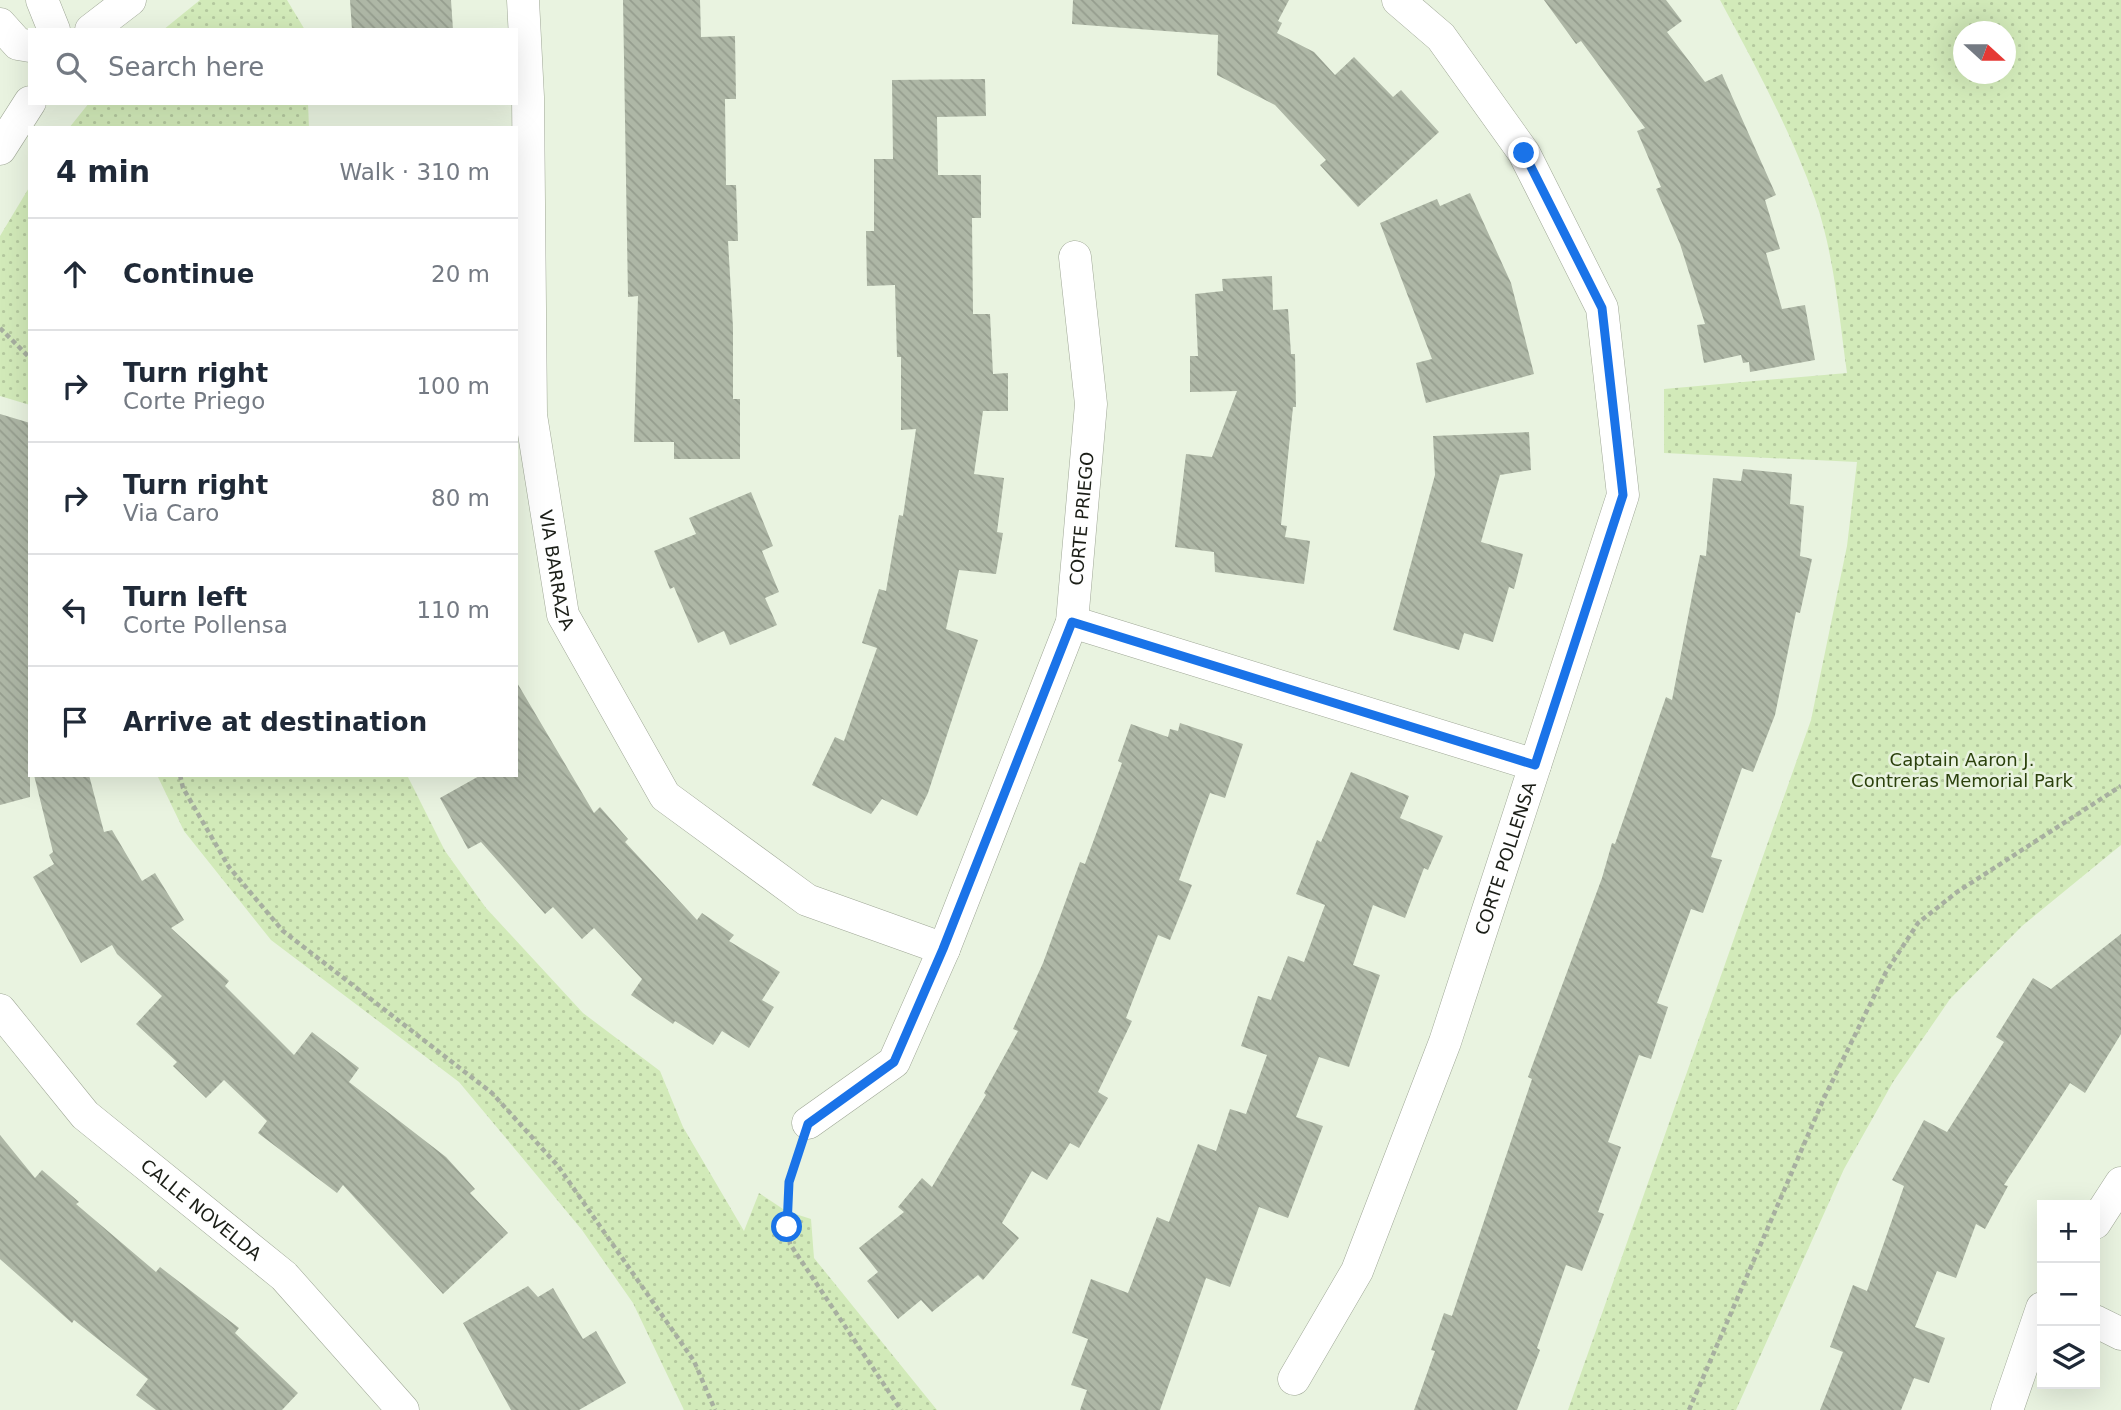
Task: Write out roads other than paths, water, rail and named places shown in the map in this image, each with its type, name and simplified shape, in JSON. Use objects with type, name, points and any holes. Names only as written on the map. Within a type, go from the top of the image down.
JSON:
[{"type":"street","points":[[41,0],[53,28]]},
{"type":"street","points":[[94,28],[130,0]]},
{"type":"street","name":"VIA BARRAZA","points":[[523,0],[528,97],[531,415],[563,615],[666,796],[807,900],[943,949]]},
{"type":"street","name":"CORTE POLLENSA","points":[[1294,1379],[1357,1271],[1445,1042],[1623,495],[1602,308],[1524,153],[1441,37],[1398,0]]},
{"type":"street","points":[[0,24],[18,44],[28,46]]},
{"type":"street","points":[[0,149],[28,105]]},
{"type":"street","name":"CORTE PRIEGO","points":[[808,1124],[894,1062],[943,949],[1072,622],[1091,404],[1075,257]]},
{"type":"street","points":[[1072,622],[1535,765]]},
{"type":"street","name":"CALLE NOVELDA","points":[[0,1010],[85,1115],[284,1276],[403,1410]]},
{"type":"street","points":[[2100,1215],[2121,1183]]},
{"type":"street","points":[[2007,1410],[2037,1323]]},
{"type":"street","points":[[2100,1324],[2121,1334]]},
{"type":"park label","name":"Captain Aaron J. Contreras Memorial Park","points":[[1962,769]]}]
